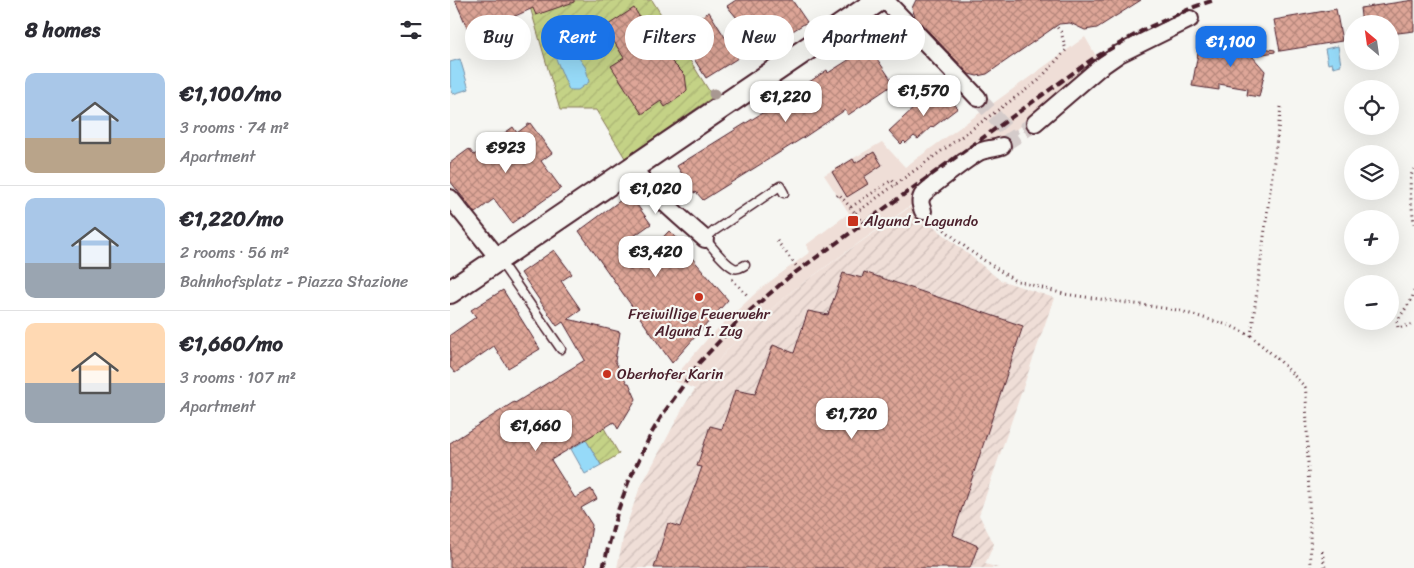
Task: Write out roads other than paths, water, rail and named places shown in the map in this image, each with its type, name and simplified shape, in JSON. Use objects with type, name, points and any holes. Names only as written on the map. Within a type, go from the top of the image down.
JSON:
[{"type":"main road","points":[[450,292],[879,0]]},
{"type":"street","points":[[885,0],[978,98]]},
{"type":"street","points":[[1035,123],[1099,68],[1119,54],[1190,19]]},
{"type":"street","points":[[923,211],[920,205],[922,195],[930,187],[978,152],[1002,146]]},
{"type":"street","points":[[633,168],[668,205],[705,239]]},
{"type":"street","points":[[450,198],[499,259]]},
{"type":"lane","points":[[745,265],[734,268],[705,239],[780,186],[784,193]]},
{"type":"lane","points":[[499,259],[561,348]]},
{"type":"water","points":[[1338,46],[1341,65],[1333,67],[1332,63],[1328,64],[1325,49]]},
{"type":"water","points":[[460,59],[469,89],[453,94],[450,85],[450,62]]},
{"type":"water","points":[[556,60],[580,60],[586,68],[589,82],[578,90],[569,90]]},
{"type":"water","points":[[586,440],[601,465],[585,474],[571,449]]},
{"type":"tunnel","points":[[978,98],[1013,138]]},
{"type":"tunnel","points":[[1004,144],[1035,123]]},
{"type":"railway","points":[[603,568],[617,513],[628,483],[651,434],[699,363],[739,320],[789,277],[1091,60],[1145,29],[1214,0]]},
{"type":"place","name":"Algund - Lagundo","points":[[853,221]]},
{"type":"place","name":"Freiwillige Feuerwehr Algund I. Zug","points":[[699,297]]},
{"type":"place","name":"Oberhofer Karin","points":[[607,374]]}]
